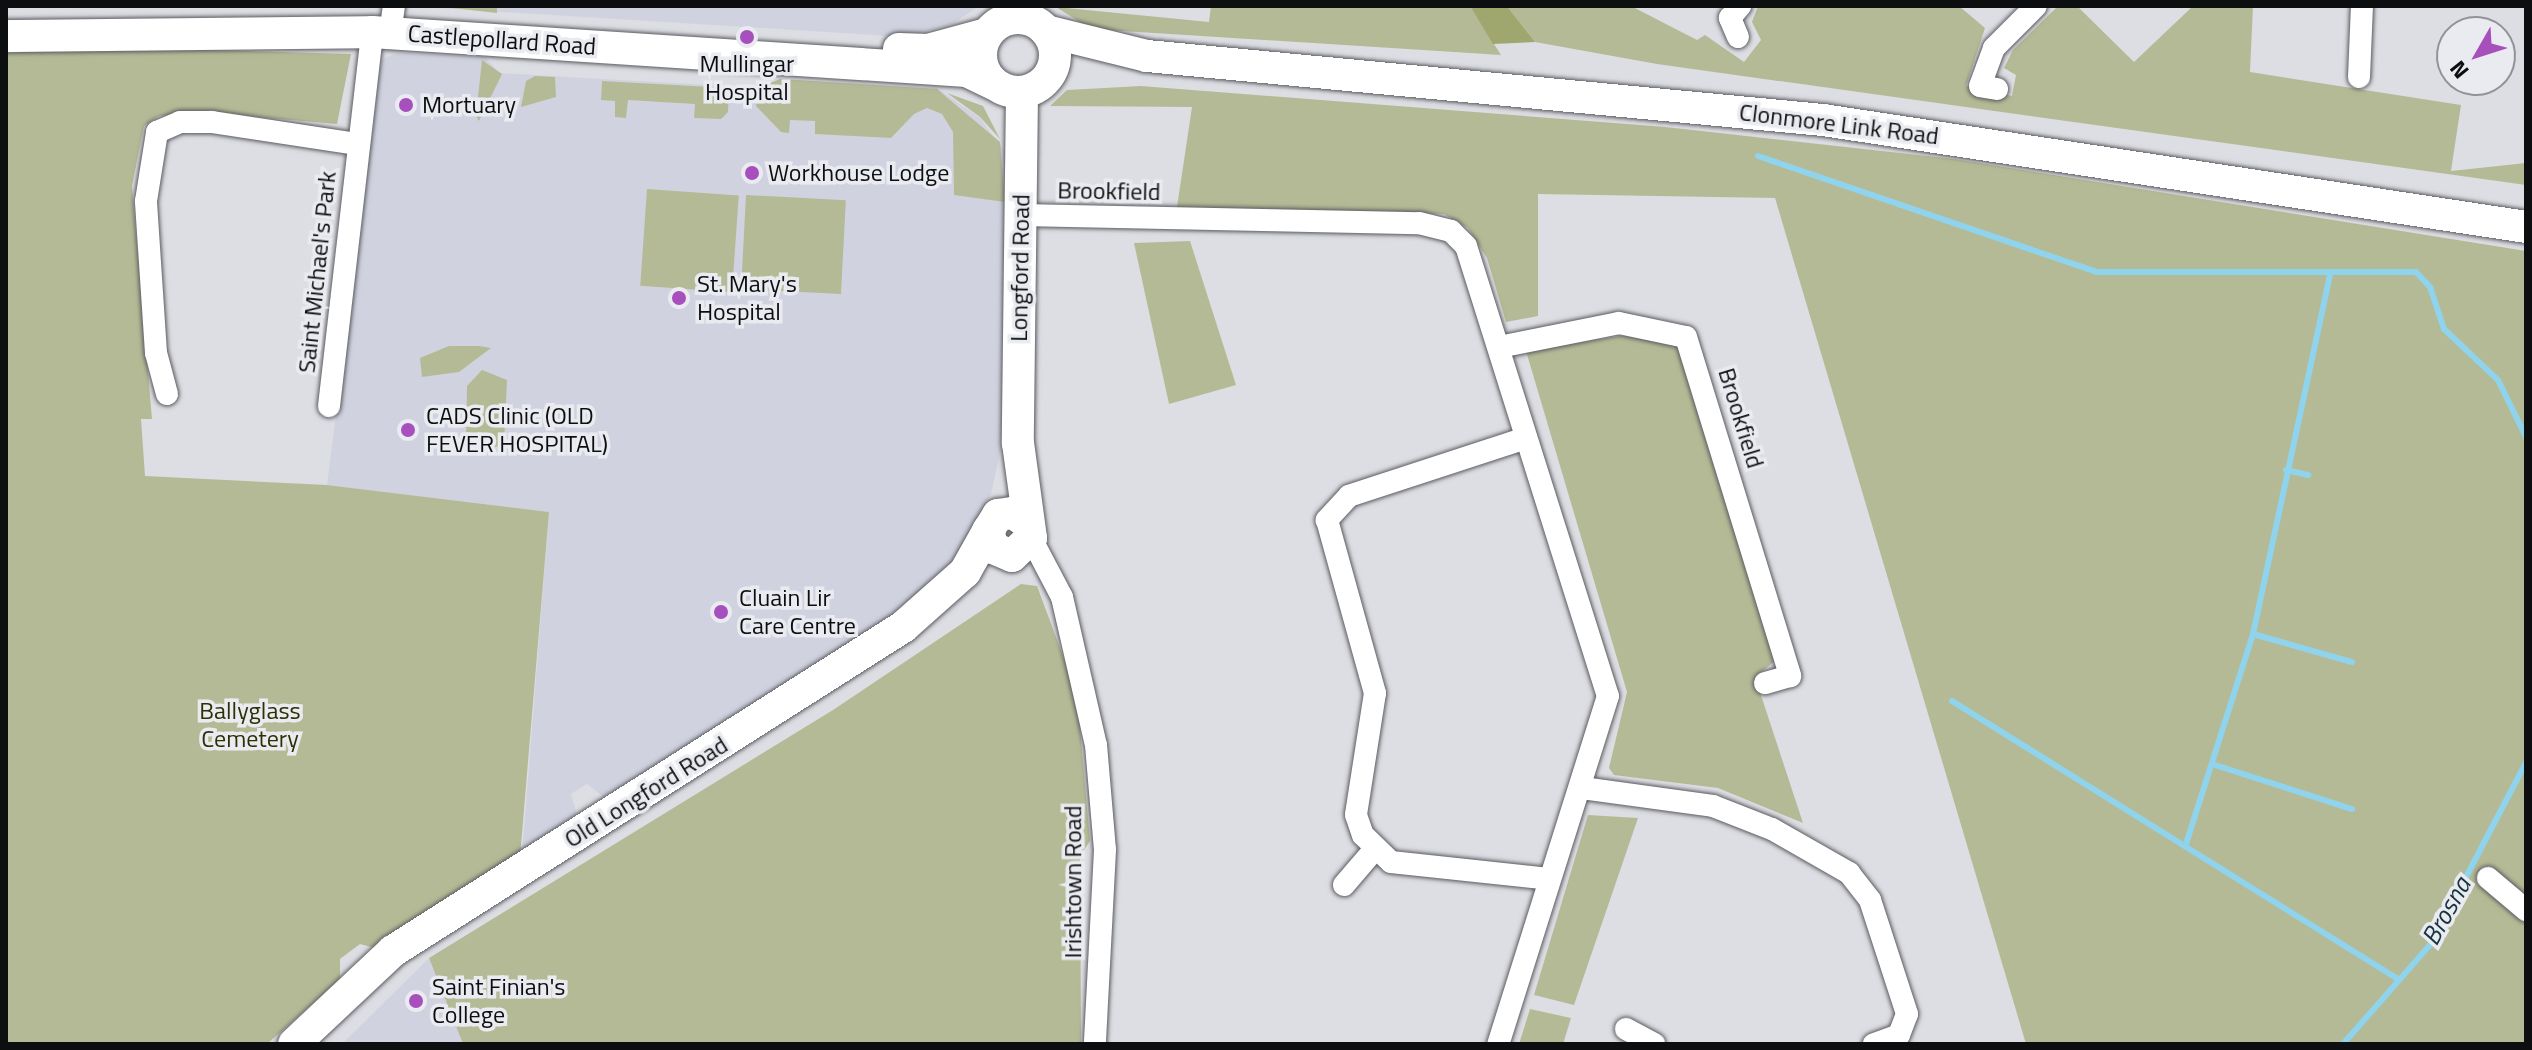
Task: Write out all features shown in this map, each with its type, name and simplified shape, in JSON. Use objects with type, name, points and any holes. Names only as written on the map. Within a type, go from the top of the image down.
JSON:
[{"type":"main road","points":[[387,24],[928,50],[997,22],[1016,18],[1041,21],[1055,51],[1052,73],[1008,88],[981,61],[997,22]]},
{"type":"main road","name":"Clonmore Link Road","points":[[1041,21],[1147,56],[1823,120],[2526,227]]},
{"type":"main road","name":"Castlepollard Road","points":[[6,36],[312,33],[387,24],[967,71],[1008,88]]},
{"type":"main road","name":"Clonmore Link Road","points":[[1052,73],[1147,56]]},
{"type":"main road","name":"Longford Road","points":[[1008,88],[1021,215],[1018,443],[1010,537]]},
{"type":"main road","name":"Old Longford Road","points":[[294,1044],[393,951],[853,661],[941,597],[973,562],[1010,537]]},
{"type":"street","points":[[1738,37],[1730,18],[1740,6]]},
{"type":"street","points":[[1997,89],[1980,86],[1994,48],[2036,6]]},
{"type":"street","points":[[2359,77],[2362,6]]},
{"type":"street","name":"Saint Michael's Park","points":[[329,406],[358,144],[387,24]]},
{"type":"street","name":"Saint Michael's Park","points":[[167,394],[156,353],[146,201],[157,132],[180,122],[212,122],[358,144]]},
{"type":"street","name":"Brookfield","points":[[1021,215],[1442,227],[1466,246],[1608,696],[1582,788],[1549,879],[1498,1044]]},
{"type":"street","name":"Brookfield","points":[[1499,347],[1619,323],[1686,337],[1790,676],[1765,683]]},
{"type":"street","points":[[1526,438],[1349,496],[1327,520],[1375,693],[1356,815],[1373,851],[1391,862],[1549,879]]},
{"type":"street","name":"Irishtown Road","points":[[1010,537],[1070,628],[1096,745],[1105,850],[1095,1044]]},
{"type":"street","points":[[1582,788],[1713,806],[1849,873],[1870,900],[1907,1014],[1899,1035],[1874,1044]]},
{"type":"street","points":[[1344,885],[1373,851]]},
{"type":"street","points":[[2488,878],[2526,910]]},
{"type":"street","points":[[1626,1029],[1654,1044]]},
{"type":"shaded area","points":[[406,6],[979,6],[954,23],[905,37]]},
{"type":"shaded area","name":"St. Mary's Hospital","points":[[397,53],[485,57],[499,73],[761,88],[780,79],[937,88],[980,118],[1006,153],[1005,430],[991,494],[951,563],[882,625],[605,798],[587,784],[571,794],[578,818],[522,854],[549,512],[327,485],[381,60]]},
{"type":"shaded area","name":"Saint Finian's College","points":[[429,958],[463,1044],[342,1044]]},
{"type":"green space","points":[[434,6],[497,6],[497,13]]},
{"type":"green space","points":[[1211,6],[1470,6],[1501,55],[1091,29],[1056,7],[1209,22]]},
{"type":"green space","points":[[1470,6],[1507,6],[1535,42],[1493,44]]},
{"type":"green space","points":[[1507,6],[1631,6],[1697,40],[1705,35],[1744,62],[1761,40],[1752,22],[1758,6],[1959,6],[1985,28],[1966,86],[2012,96],[2016,75],[2004,68],[2013,50],[2058,6],[2077,6],[2134,62],[2193,6],[2253,6],[2250,72],[2461,105],[2451,171],[2526,163],[2526,185],[1657,64],[1535,42]]},
{"type":"green space","name":"Ballyglass Cemetery","points":[[113,47],[351,54],[337,124],[198,112],[159,116],[144,126],[132,186],[152,419],[141,419],[145,476],[327,485],[549,512],[520,857],[375,948],[360,944],[340,959],[340,979],[267,1044],[6,1044],[6,53]]},
{"type":"green space","points":[[482,60],[502,74],[479,121],[476,116]]},
{"type":"green space","points":[[535,76],[555,77],[556,97],[521,107],[526,81]]},
{"type":"green space","points":[[780,79],[937,89],[1000,142],[1005,202],[954,195],[953,132],[942,114],[927,108],[914,114],[891,138],[815,134],[815,121],[790,120],[789,133],[781,132],[756,106],[758,88]]},
{"type":"green space","points":[[602,81],[729,88],[728,112],[721,119],[694,118],[695,104],[628,100],[626,118],[615,117],[615,101],[601,100]]},
{"type":"green space","points":[[1141,86],[1665,127],[1954,159],[2526,251],[2526,1044],[2026,1044],[1775,198],[1538,194],[1538,316],[1506,322],[1487,258],[1468,228],[1444,214],[1177,207],[1192,107],[1050,106],[1067,90]]},
{"type":"green space","points":[[947,93],[983,106],[1000,139],[980,117]]},
{"type":"green space","points":[[647,189],[739,195],[732,292],[640,286]]},
{"type":"green space","points":[[746,195],[846,200],[841,294],[741,289]]},
{"type":"green space","points":[[1190,241],[1236,385],[1169,404],[1134,243]]},
{"type":"green space","points":[[1633,334],[1674,342],[1682,351],[1775,661],[1755,677],[1803,823],[1718,788],[1614,775],[1609,768],[1627,692],[1526,351]]},
{"type":"green space","points":[[449,346],[491,348],[459,372],[422,377],[420,358]]},
{"type":"green space","points":[[482,370],[507,380],[504,447],[466,445],[467,386]]},
{"type":"green space","points":[[1021,584],[1037,586],[1077,694],[1090,841],[1080,856],[1081,1044],[463,1044],[429,958],[833,710]]},
{"type":"green space","points":[[1588,815],[1638,818],[1574,1005],[1534,995]]},
{"type":"green space","points":[[1530,1009],[1571,1018],[1563,1044],[1519,1044]]},
{"type":"waterway","points":[[1758,156],[2097,272],[2416,272],[2430,287],[2444,329],[2498,380],[2526,437]]},
{"type":"waterway","points":[[2186,844],[2253,634],[2330,275]]},
{"type":"waterway","points":[[2286,470],[2308,475]]},
{"type":"waterway","points":[[2253,634],[2352,662]]},
{"type":"waterway","points":[[1952,701],[2398,979]]},
{"type":"waterway","name":"Brosna","points":[[2343,1044],[2431,944],[2526,762]]},
{"type":"waterway","points":[[2215,765],[2352,809]]},
{"type":"place","name":"Mullingar Hospital","points":[[747,37]]},
{"type":"place","name":"Mortuary","points":[[406,105]]},
{"type":"place","name":"Workhouse Lodge","points":[[752,173]]},
{"type":"place","name":"St. Mary's Hospital","points":[[679,298]]},
{"type":"place","name":"CADS Clinic (OLD FEVER HOSPITAL)","points":[[408,430]]},
{"type":"place","name":"Cluain Lir Care Centre","points":[[721,612]]},
{"type":"place","name":"Saint Finian's College","points":[[416,1001]]}]
